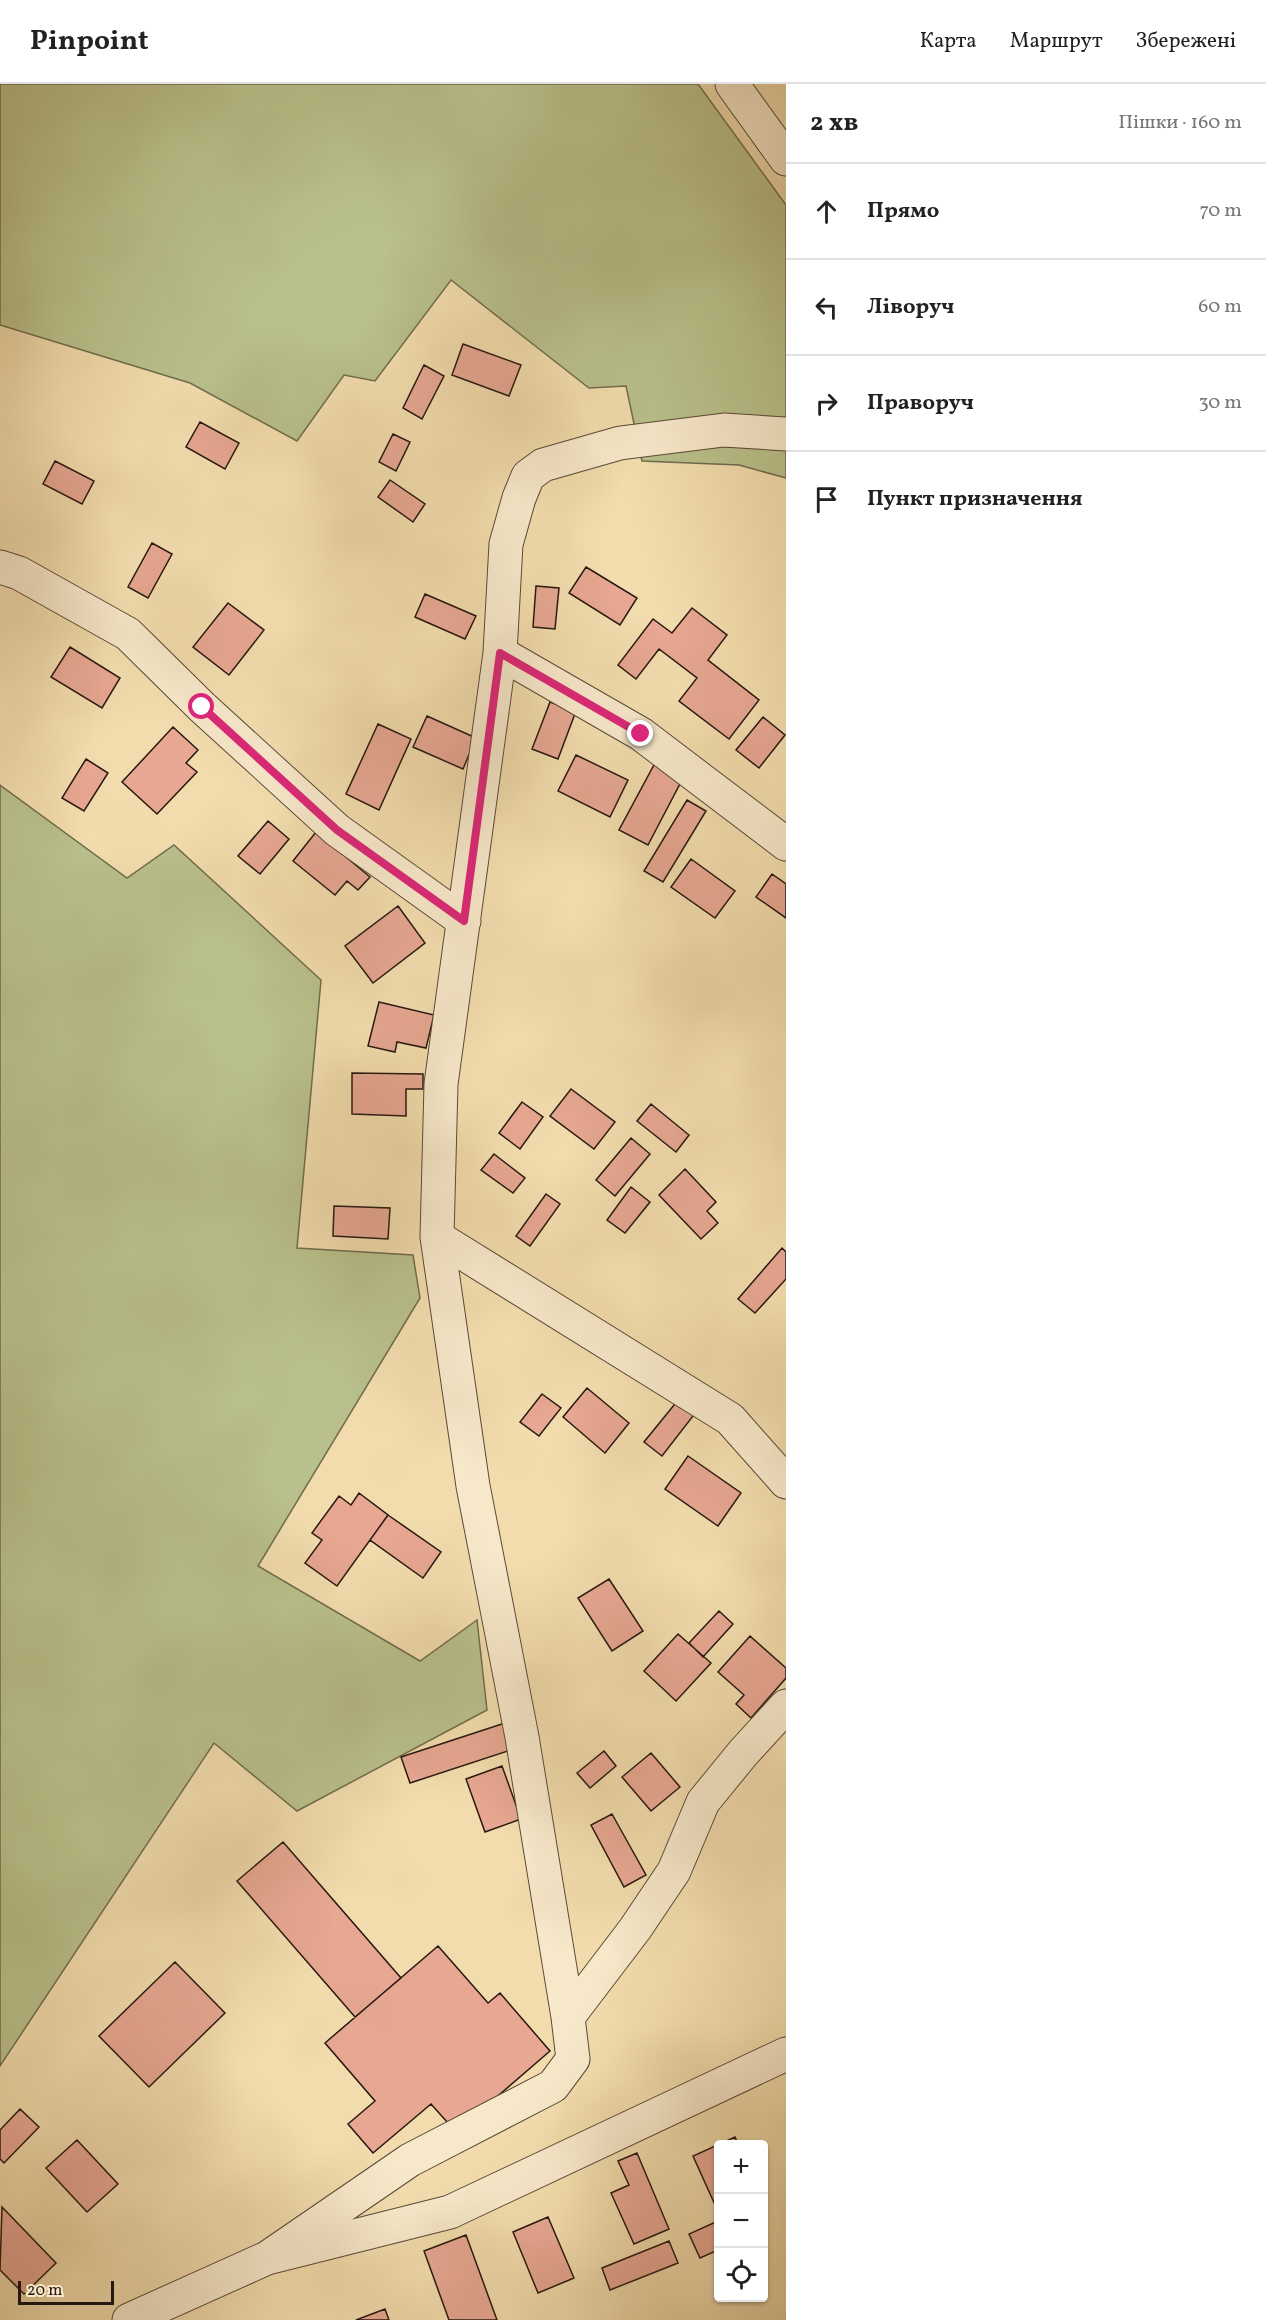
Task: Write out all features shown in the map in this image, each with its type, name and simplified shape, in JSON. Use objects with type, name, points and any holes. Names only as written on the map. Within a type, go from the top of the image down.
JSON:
[{"type":"street","points":[[732,84],[786,159]]},
{"type":"street","points":[[267,2258],[410,2160],[553,2086],[573,2059],[522,1737],[473,1486],[437,1237],[441,1084],[500,653],[506,544],[528,476],[543,465],[620,443],[724,430],[786,434]]},
{"type":"street","points":[[0,567],[19,573],[129,634],[202,707],[337,830],[464,921]]},
{"type":"street","points":[[500,653],[641,734],[786,844]]},
{"type":"street","points":[[437,1237],[729,1419],[786,1482]]},
{"type":"street","points":[[568,2017],[635,1929],[674,1871],[703,1802],[742,1753],[786,1706]]},
{"type":"street","points":[[129,2320],[267,2258],[450,2212],[786,2054]]},
{"type":"green space","points":[[0,84],[698,84],[786,205],[786,478],[739,465],[642,461],[626,386],[589,388],[451,280],[375,381],[344,375],[297,441],[190,383],[0,325]]},
{"type":"green space","points":[[0,785],[127,878],[174,845],[321,980],[297,1248],[413,1255],[420,1298],[258,1566],[420,1661],[477,1620],[487,1710],[297,1811],[214,1743],[0,2066]]},
{"type":"building","points":[[463,344],[521,365],[509,396],[452,375]]},
{"type":"building","points":[[424,365],[444,376],[422,419],[403,408]]},
{"type":"building","points":[[200,422],[239,443],[225,469],[186,447]]},
{"type":"building","points":[[393,434],[410,442],[396,471],[379,462]]},
{"type":"building","points":[[55,461],[94,481],[82,504],[43,484]]},
{"type":"building","points":[[390,480],[425,504],[413,522],[378,497]]},
{"type":"building","points":[[152,543],[172,554],[148,598],[128,587]]},
{"type":"building","points":[[586,567],[637,598],[620,625],[569,593]]},
{"type":"building","points":[[536,586],[559,588],[555,629],[533,627]]},
{"type":"building","points":[[425,594],[476,616],[465,639],[415,617]]},
{"type":"building","points":[[228,603],[264,630],[229,675],[193,647]]},
{"type":"building","points":[[692,608],[727,635],[708,660],[759,700],[729,739],[679,701],[697,678],[659,649],[636,679],[618,665],[653,619],[672,633]]},
{"type":"building","points":[[70,647],[120,678],[102,708],[51,677]]},
{"type":"building","points":[[550,702],[576,711],[558,759],[532,749]]},
{"type":"building","points":[[427,716],[476,738],[463,769],[413,747]]},
{"type":"building","points":[[763,717],[785,735],[759,768],[736,750]]},
{"type":"building","points":[[378,724],[411,739],[379,810],[346,794]]},
{"type":"building","points":[[173,727],[198,750],[186,763],[197,772],[157,814],[122,782]]},
{"type":"building","points":[[576,755],[628,780],[610,817],[558,791]]},
{"type":"building","points":[[86,759],[108,773],[84,811],[62,798]]},
{"type":"building","points":[[655,763],[683,778],[648,845],[619,830]]},
{"type":"building","points":[[687,800],[706,811],[663,882],[644,871]]},
{"type":"building","points":[[268,821],[289,839],[260,874],[238,856]]},
{"type":"building","points":[[316,832],[370,877],[358,890],[347,881],[335,895],[293,861]]},
{"type":"building","points":[[691,859],[735,891],[715,918],[671,887]]},
{"type":"building","points":[[772,874],[786,884],[786,918],[756,897]]},
{"type":"building","points":[[398,906],[425,943],[373,983],[345,946]]},
{"type":"building","points":[[379,1002],[434,1015],[426,1048],[397,1042],[395,1052],[368,1046]]},
{"type":"building","points":[[352,1073],[423,1074],[423,1089],[406,1089],[406,1116],[352,1114]]},
{"type":"building","points":[[571,1089],[615,1122],[594,1149],[550,1116]]},
{"type":"building","points":[[522,1102],[543,1117],[520,1149],[499,1133]]},
{"type":"building","points":[[651,1104],[689,1135],[676,1152],[637,1121]]},
{"type":"building","points":[[631,1138],[650,1154],[615,1196],[596,1180]]},
{"type":"building","points":[[494,1154],[525,1178],[513,1193],[481,1170]]},
{"type":"building","points":[[685,1169],[716,1202],[707,1211],[718,1223],[701,1239],[659,1195]]},
{"type":"building","points":[[631,1187],[650,1202],[625,1233],[607,1220]]},
{"type":"building","points":[[546,1194],[560,1204],[530,1246],[516,1236]]},
{"type":"building","points":[[334,1206],[390,1208],[388,1239],[333,1236]]},
{"type":"building","points":[[782,1248],[786,1252],[786,1279],[755,1313],[738,1299]]},
{"type":"building","points":[[587,1388],[629,1423],[605,1453],[563,1417]]},
{"type":"building","points":[[542,1394],[561,1408],[539,1436],[520,1422]]},
{"type":"building","points":[[683,1394],[700,1407],[662,1456],[644,1442]]},
{"type":"building","points":[[688,1456],[741,1493],[718,1526],[665,1489]]},
{"type":"building","points":[[359,1493],[388,1515],[337,1586],[305,1563],[322,1540],[312,1533],[339,1496],[351,1505]]},
{"type":"building","points":[[388,1515],[441,1552],[423,1578],[370,1540]]},
{"type":"building","points":[[609,1579],[643,1631],[612,1651],[578,1598]]},
{"type":"building","points":[[719,1611],[733,1624],[703,1657],[689,1643]]},
{"type":"building","points":[[678,1634],[711,1663],[676,1701],[644,1671]]},
{"type":"building","points":[[750,1636],[786,1668],[786,1678],[751,1718],[736,1704],[744,1695],[718,1672]]},
{"type":"building","points":[[505,1723],[514,1749],[410,1783],[401,1757]]},
{"type":"building","points":[[604,1751],[616,1766],[590,1788],[577,1773]]},
{"type":"building","points":[[651,1753],[680,1787],[651,1811],[622,1777]]},
{"type":"building","points":[[502,1766],[521,1819],[485,1832],[466,1779]]},
{"type":"building","points":[[612,1814],[646,1875],[624,1887],[591,1825]]},
{"type":"building","points":[[283,1842],[401,1978],[355,2017],[237,1881]]},
{"type":"building","points":[[438,1946],[488,2003],[500,1993],[550,2051],[456,2132],[431,2104],[373,2153],[348,2124],[375,2101],[325,2043]]},
{"type":"building","points":[[175,1962],[225,2013],[149,2087],[99,2036]]},
{"type":"building","points":[[20,2109],[39,2127],[4,2163],[0,2159],[0,2130]]},
{"type":"building","points":[[77,2140],[118,2184],[87,2212],[46,2168]]},
{"type":"building","points":[[714,2147],[714,2203],[693,2156]]},
{"type":"building","points":[[637,2153],[669,2229],[634,2244],[611,2193],[629,2185],[618,2161]]},
{"type":"building","points":[[2,2207],[56,2263],[24,2294],[0,2270]]},
{"type":"building","points":[[548,2217],[574,2278],[538,2293],[513,2232]]},
{"type":"building","points":[[714,2223],[714,2252],[700,2258],[689,2234]]},
{"type":"building","points":[[466,2235],[497,2320],[449,2320],[424,2251]]},
{"type":"building","points":[[669,2241],[678,2263],[610,2290],[602,2268]]},
{"type":"building","points":[[385,2309],[389,2320],[356,2320]]},
{"type":"route","points":[[202,707],[337,830],[464,921],[500,653],[641,734]]}]
